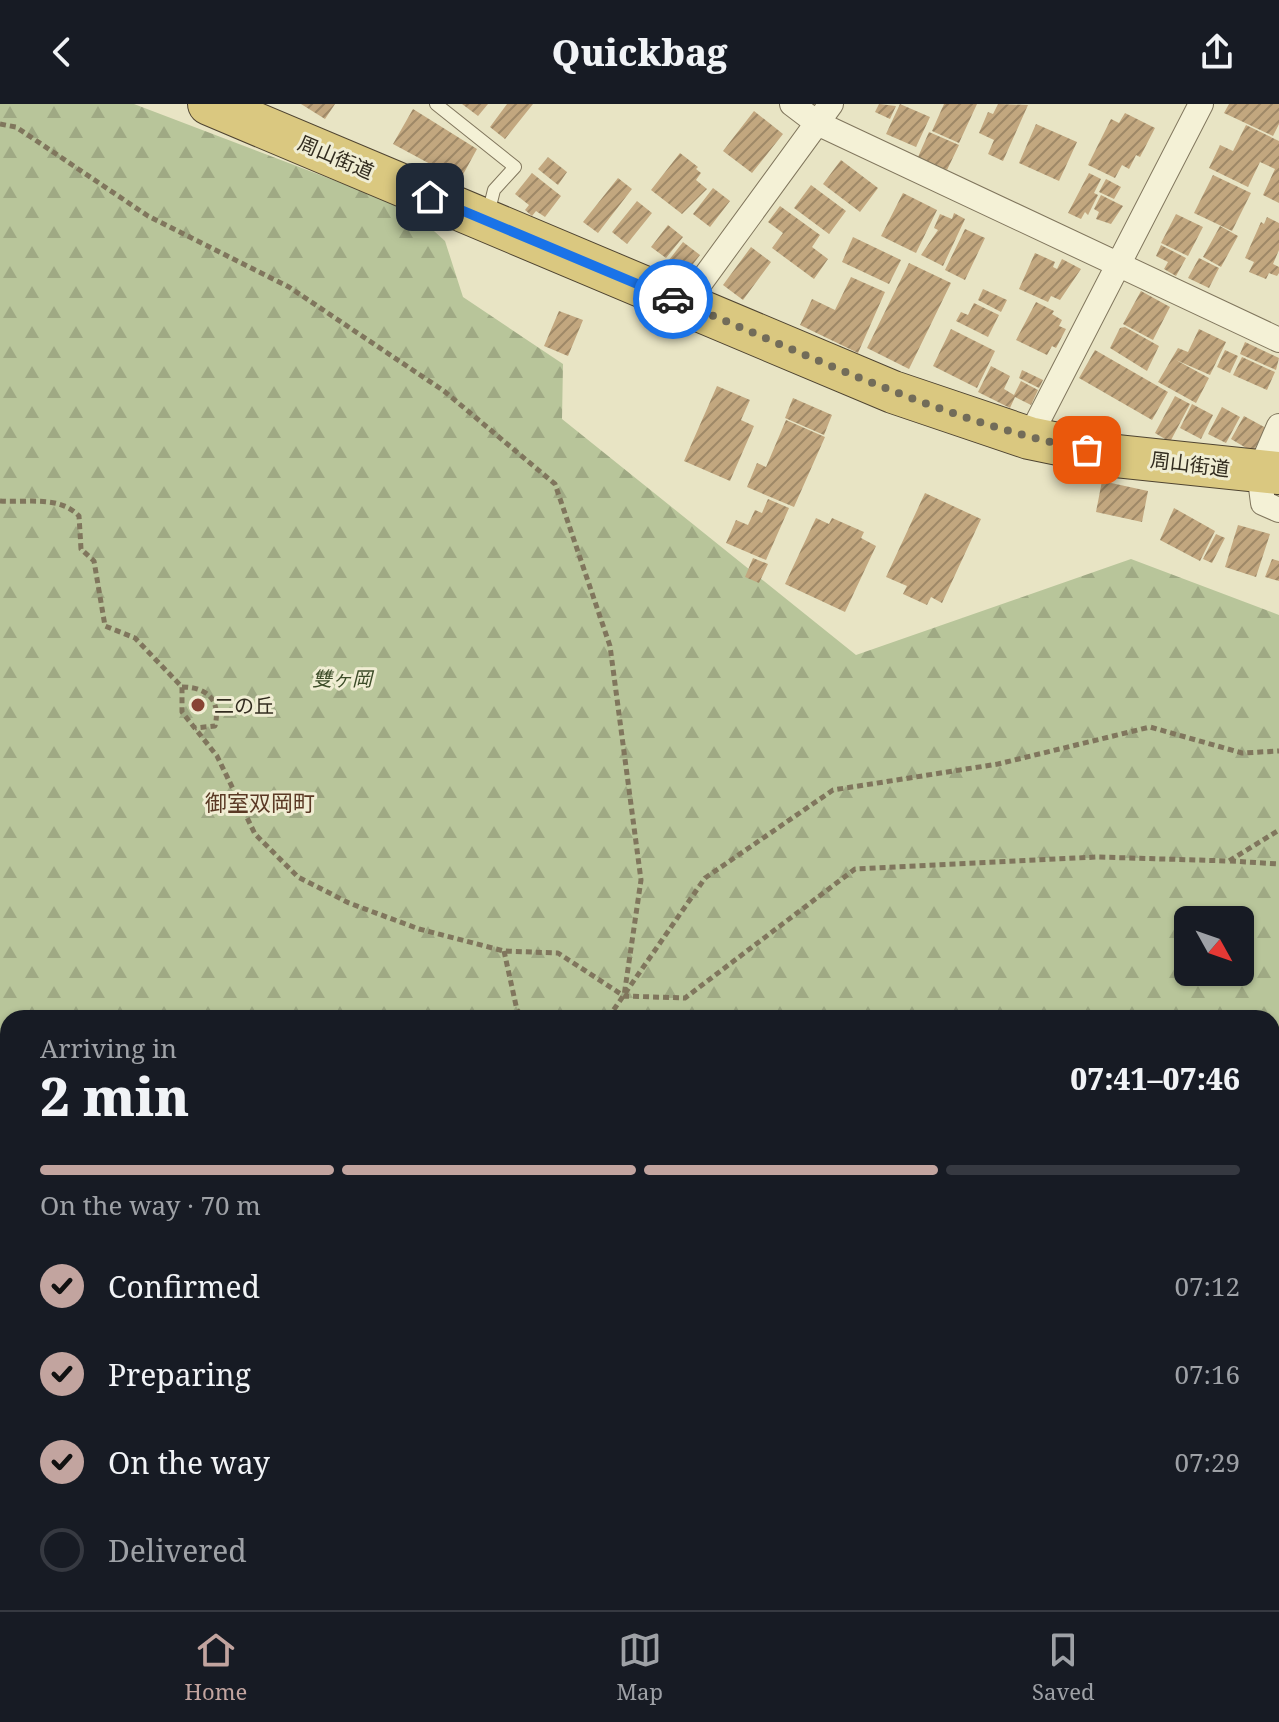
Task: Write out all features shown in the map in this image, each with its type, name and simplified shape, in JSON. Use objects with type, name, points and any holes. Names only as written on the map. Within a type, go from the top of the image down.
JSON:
[{"type":"highway","name":"周山街道","points":[[209,104],[269,115],[486,221],[893,392],[1029,438],[1116,456],[1269,472]]},
{"type":"street","points":[[792,104],[824,114],[1118,264],[1279,340]]},
{"type":"street","points":[[1029,438],[1201,104]]},
{"type":"street","points":[[685,304],[824,114]]},
{"type":"street","points":[[1279,426],[1263,503],[1279,510]]},
{"type":"lane","points":[[436,104],[515,167],[494,190],[486,221]]},
{"type":"path","points":[[0,124],[16,127],[148,216],[289,287],[444,391],[555,484],[610,646],[641,880],[624,996]]},
{"type":"path","points":[[0,501],[48,500],[72,508],[81,524],[81,549],[94,561],[105,626],[135,638],[182,687],[182,712],[217,756],[255,834],[298,877],[349,903],[419,929],[504,951],[558,953],[624,996],[685,998],[855,869],[1097,857],[1279,864]]},
{"type":"path","points":[[182,687],[197,687],[216,702],[219,710],[215,726],[195,728]]},
{"type":"path","points":[[614,1010],[705,878],[833,790],[998,764],[1150,727],[1242,753],[1279,751]]},
{"type":"path","points":[[1229,861],[1279,830]]},
{"type":"path","points":[[504,951],[517,1010]]},
{"type":"green space","name":"雙ヶ岡","points":[[0,104],[134,104],[383,199],[424,222],[445,241],[463,297],[563,364],[562,419],[856,655],[1131,559],[1279,615],[1279,1010],[0,1010]]},
{"type":"building","points":[[301,104],[335,104],[325,119]]},
{"type":"building","points":[[462,104],[488,104],[478,116]]},
{"type":"building","points":[[507,104],[533,104],[505,139],[490,127]]},
{"type":"building","points":[[879,104],[896,106],[890,119],[875,112]]},
{"type":"building","points":[[900,104],[930,117],[916,147],[886,134]]},
{"type":"building","points":[[944,104],[977,104],[959,143],[932,131]]},
{"type":"building","points":[[998,104],[1028,105],[1003,161],[988,154],[994,140],[979,133],[988,112],[993,114]]},
{"type":"building","points":[[1229,104],[1279,104],[1279,124],[1273,136],[1224,113]]},
{"type":"building","points":[[413,109],[477,149],[460,180],[393,144]]},
{"type":"building","points":[[754,111],[783,134],[752,173],[723,151]]},
{"type":"building","points":[[1125,113],[1155,128],[1140,157],[1136,155],[1129,169],[1122,165],[1115,178],[1088,165],[1111,119],[1119,123]]},
{"type":"building","points":[[1036,124],[1077,142],[1059,181],[1019,163]]},
{"type":"building","points":[[1246,125],[1279,141],[1279,203],[1263,195],[1275,169],[1260,162],[1248,187],[1209,168],[1220,145],[1233,151]]},
{"type":"building","points":[[929,132],[959,145],[947,170],[918,157]]},
{"type":"building","points":[[680,153],[698,167],[696,169],[701,173],[696,180],[707,189],[682,214],[651,190]]},
{"type":"building","points":[[548,157],[567,172],[558,185],[538,169]]},
{"type":"building","points":[[841,160],[878,188],[860,212],[823,184]]},
{"type":"building","points":[[532,173],[561,196],[545,217],[536,211],[532,216],[525,210],[529,205],[515,194]]},
{"type":"building","points":[[1089,173],[1101,179],[1094,193],[1098,195],[1088,215],[1085,212],[1081,219],[1068,213]]},
{"type":"building","points":[[1213,175],[1251,193],[1232,231],[1194,213]]},
{"type":"building","points":[[618,178],[632,189],[598,233],[583,222]]},
{"type":"building","points":[[1106,179],[1121,187],[1114,199],[1099,192]]},
{"type":"building","points":[[811,185],[846,211],[829,234],[794,208]]},
{"type":"building","points":[[713,188],[730,201],[710,227],[693,214]]},
{"type":"building","points":[[903,193],[937,210],[916,253],[881,236]]},
{"type":"building","points":[[1101,195],[1123,206],[1111,224],[1096,219],[1099,212],[1094,209]]},
{"type":"building","points":[[637,201],[652,213],[627,244],[612,232]]},
{"type":"building","points":[[780,206],[820,235],[812,247],[828,259],[814,279],[772,248],[783,233],[768,222]]},
{"type":"building","points":[[954,213],[965,219],[943,266],[921,255],[938,230],[934,228],[940,214],[952,219]]},
{"type":"building","points":[[1176,214],[1203,227],[1188,256],[1161,243]]},
{"type":"building","points":[[1267,217],[1279,223],[1279,250],[1273,264],[1279,267],[1279,273],[1277,276],[1269,273],[1266,279],[1249,272],[1254,262],[1245,258],[1261,222],[1264,224]]},
{"type":"building","points":[[668,225],[683,237],[666,258],[651,247]]},
{"type":"building","points":[[1220,226],[1238,236],[1221,267],[1203,257]]},
{"type":"building","points":[[965,229],[985,238],[965,280],[945,270]]},
{"type":"building","points":[[853,237],[901,260],[889,284],[842,262]]},
{"type":"building","points":[[683,242],[700,255],[686,273],[669,260]]},
{"type":"building","points":[[1161,245],[1186,258],[1176,276],[1164,269],[1168,262],[1156,256]]},
{"type":"building","points":[[751,247],[771,262],[743,300],[723,285]]},
{"type":"building","points":[[1035,253],[1055,262],[1053,267],[1057,269],[1062,259],[1081,269],[1060,300],[1051,296],[1048,302],[1019,289]]},
{"type":"building","points":[[1199,258],[1219,268],[1209,288],[1188,278]]},
{"type":"building","points":[[909,263],[951,283],[909,369],[867,348]]},
{"type":"building","points":[[851,277],[885,292],[858,353],[800,325],[812,299],[835,310]]},
{"type":"building","points":[[983,289],[1007,300],[1001,312],[978,300]]},
{"type":"building","points":[[1141,291],[1170,307],[1153,340],[1123,324]]},
{"type":"building","points":[[1036,302],[1054,311],[1052,314],[1062,320],[1059,326],[1066,329],[1056,348],[1052,346],[1047,355],[1016,340]]},
{"type":"building","points":[[974,303],[999,315],[988,337],[956,321],[961,312],[968,315]]},
{"type":"building","points":[[559,311],[583,320],[568,356],[544,346]]},
{"type":"building","points":[[1125,327],[1159,346],[1147,371],[1110,348],[1120,328]]},
{"type":"building","points":[[951,329],[995,351],[977,388],[933,366]]},
{"type":"building","points":[[1199,329],[1226,342],[1210,375],[1176,360],[1209,378],[1196,403],[1158,382],[1178,348],[1188,352]]},
{"type":"building","points":[[1245,342],[1279,358],[1276,370],[1240,354]]},
{"type":"building","points":[[1095,350],[1168,392],[1152,420],[1079,378]]},
{"type":"building","points":[[1225,350],[1238,356],[1230,373],[1217,367]]},
{"type":"building","points":[[1242,357],[1275,372],[1267,390],[1233,375]]},
{"type":"building","points":[[991,366],[1010,376],[1004,389],[1014,395],[1021,381],[1038,390],[1031,405],[1015,397],[1010,408],[978,392]]},
{"type":"building","points":[[1022,370],[1043,380],[1039,388],[1019,378]]},
{"type":"building","points":[[717,386],[750,400],[741,420],[754,426],[730,481],[684,461]]},
{"type":"building","points":[[1175,396],[1190,404],[1170,442],[1155,433]]},
{"type":"building","points":[[793,398],[832,415],[824,435],[785,418]]},
{"type":"building","points":[[1192,404],[1213,415],[1201,439],[1180,428]]},
{"type":"building","points":[[1222,407],[1240,417],[1226,443],[1208,434]]},
{"type":"building","points":[[1244,416],[1266,428],[1253,452],[1231,439]]},
{"type":"building","points":[[786,420],[825,437],[794,507],[747,487],[757,463],[766,467]]},
{"type":"building","points":[[1102,481],[1148,491],[1142,522],[1096,512]]},
{"type":"building","points":[[925,493],[981,519],[942,603],[931,597],[927,605],[903,594],[907,586],[886,577]]},
{"type":"building","points":[[768,499],[789,508],[766,560],[726,543],[736,520],[748,525],[755,510],[762,513]]},
{"type":"building","points":[[1174,508],[1215,531],[1200,561],[1160,540]]},
{"type":"building","points":[[816,518],[829,524],[832,518],[864,532],[861,538],[876,546],[845,612],[785,584]]},
{"type":"building","points":[[1238,525],[1270,534],[1256,577],[1225,567]]},
{"type":"building","points":[[1216,534],[1225,538],[1212,563],[1203,559]]},
{"type":"building","points":[[753,558],[768,564],[759,583],[745,577]]},
{"type":"building","points":[[1272,559],[1279,561],[1279,581],[1265,577]]},
{"type":"way so far","points":[[673,299],[893,392],[1009,433],[1087,450]]},
{"type":"place","name":"二の丘","points":[[198,705]]},
{"type":"district","name":"御室双岡町","points":[[260,802]]},
{"type":"route","points":[[430,197],[673,299]]}]
